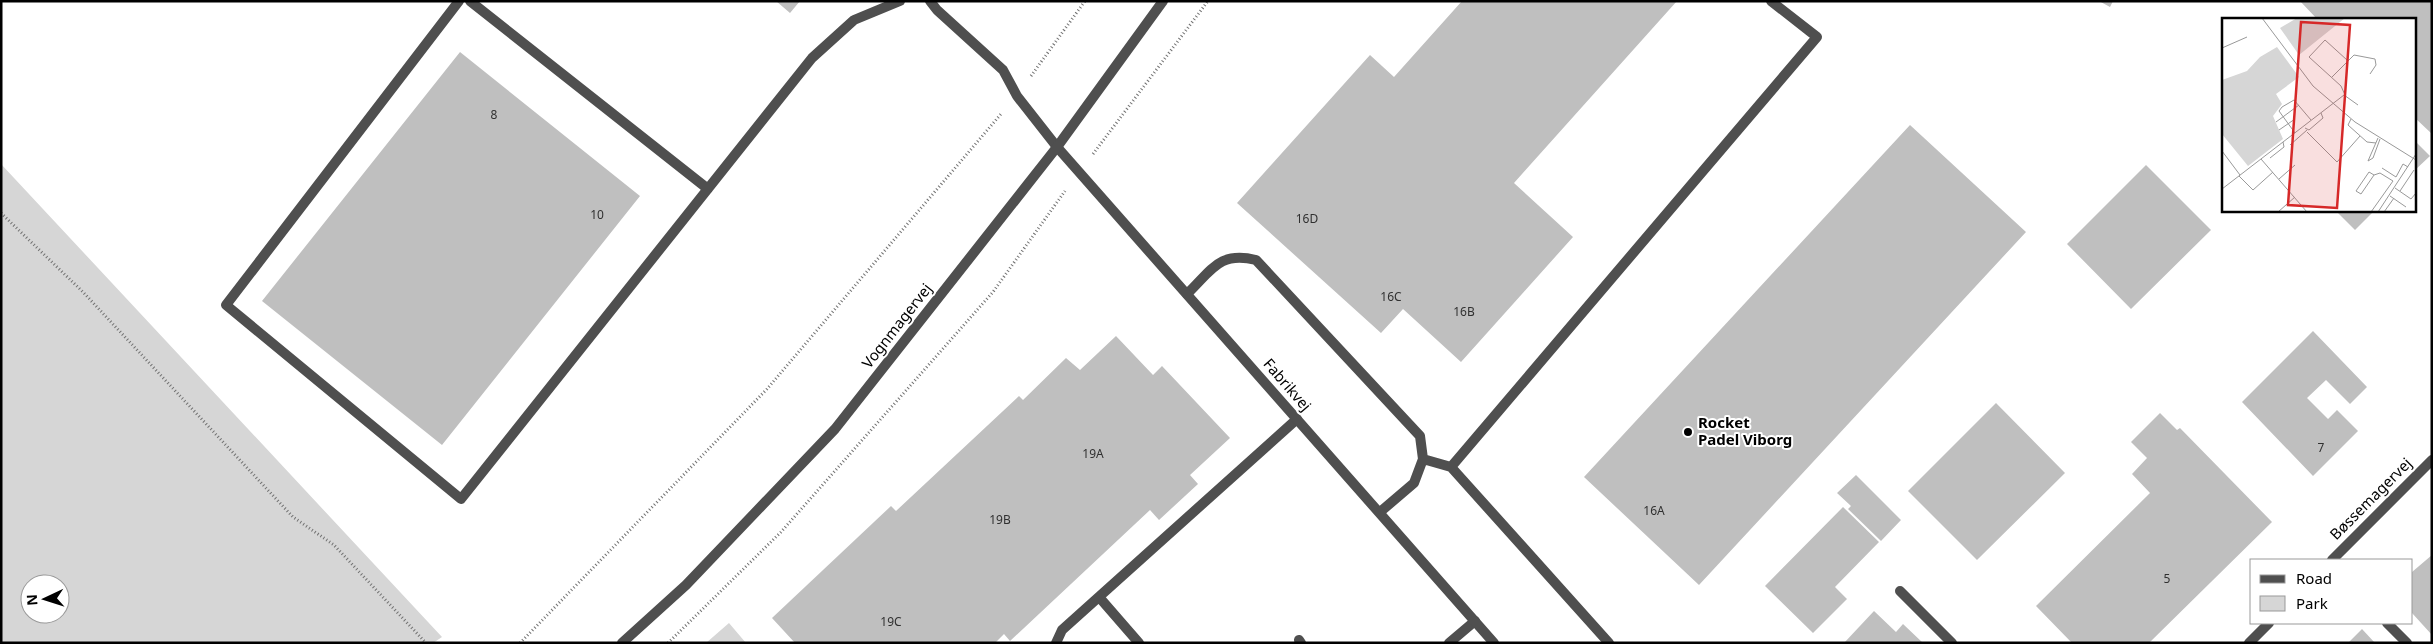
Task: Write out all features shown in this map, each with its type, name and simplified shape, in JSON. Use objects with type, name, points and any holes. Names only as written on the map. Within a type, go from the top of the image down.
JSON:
[{"type":"street","points":[[459,1],[226,305],[461,499],[812,58],[854,20],[900,1]]},
{"type":"street","points":[[470,1],[708,189]]},
{"type":"street","name":"Fabrikvej","points":[[930,1],[937,10],[1003,70],[1017,96],[1057,147],[1494,643]]},
{"type":"street","name":"Vognmagervej","points":[[622,643],[686,585],[835,429],[1057,147],[1163,1]]},
{"type":"street","points":[[1452,467],[1817,37],[1771,1]]},
{"type":"street","points":[[1187,294],[1222,260],[1240,256],[1256,260],[1420,436],[1423,459],[1414,483],[1380,512]]},
{"type":"street","points":[[1056,643],[1062,630],[1297,419]]},
{"type":"street","points":[[1423,459],[1452,467],[1609,643]]},
{"type":"street","name":"Bøssemagervej","points":[[2333,559],[2432,460]]},
{"type":"street","points":[[1900,591],[1952,643]]},
{"type":"street","points":[[1099,597],[1139,643]]},
{"type":"street","points":[[1450,643],[1475,620]]},
{"type":"street","points":[[2249,643],[2268,624]]},
{"type":"street","points":[[2388,624],[2407,643]]},
{"type":"path","points":[[520,643],[767,389],[1017,96],[1085,1]]},
{"type":"path","points":[[668,643],[781,532],[993,292],[1079,172],[1208,1]]},
{"type":"path","points":[[1,213],[83,292],[293,517],[334,545],[426,643]]},
{"type":"green space","points":[[1,164],[442,637],[433,643],[1,643]]},
{"type":"green space","points":[[729,623],[746,643],[706,643]]},
{"type":"building","points":[[776,1],[800,1],[790,13]]},
{"type":"building","points":[[1462,1],[1677,1],[1514,183],[1573,237],[1461,362],[1403,309],[1381,333],[1237,203],[1370,55],[1394,77]]},
{"type":"building","points":[[2099,1],[2113,1],[2110,7]]},
{"type":"building","points":[[2300,1],[2432,1],[2432,134],[2416,119],[2416,18],[2316,18]]},
{"type":"building","points":[[460,52],[640,196],[442,445],[262,301]]},
{"type":"building","points":[[1910,125],[2026,232],[1699,585],[1584,477]]},
{"type":"building","points":[[2416,142],[2430,156],[2416,169]]},
{"type":"building","points":[[2146,165],[2211,230],[2131,309],[2067,244]]},
{"type":"building","points":[[2336,211],[2374,211],[2355,230]]},
{"type":"building","points":[[2313,331],[2367,387],[2350,404],[2326,380],[2307,398],[2328,419],[2337,410],[2358,431],[2313,476],[2242,402]]},
{"type":"building","points":[[1116,336],[1153,375],[1162,366],[1230,438],[1190,475],[1198,484],[1159,520],[1150,510],[1010,641],[1004,634],[995,643],[795,643],[772,618],[891,506],[896,511],[1019,396],[1023,400],[1066,358],[1080,370]]},
{"type":"building","points":[[1996,403],[2065,473],[1977,560],[1908,491]]},
{"type":"building","points":[[2160,413],[2177,430],[2180,428],[2272,522],[2149,643],[2072,643],[2036,606],[2150,493],[2132,474],[2147,458],[2131,442]]},
{"type":"building","points":[[1856,475],[1901,520],[1881,541],[1848,509],[1851,506],[1837,493]]},
{"type":"building","points":[[1843,507],[1879,542],[1835,587],[1847,599],[1813,633],[1765,586]]},
{"type":"building","points":[[2432,555],[2432,635],[2413,614],[2413,571]]},
{"type":"building","points":[[1874,611],[1896,632],[1903,624],[1923,643],[1844,643]]},
{"type":"building","points":[[2362,629],[2375,643],[2348,643]]},
{"type":"place","name":"Rocket Padel Viborg","points":[[1688,432]]}]
